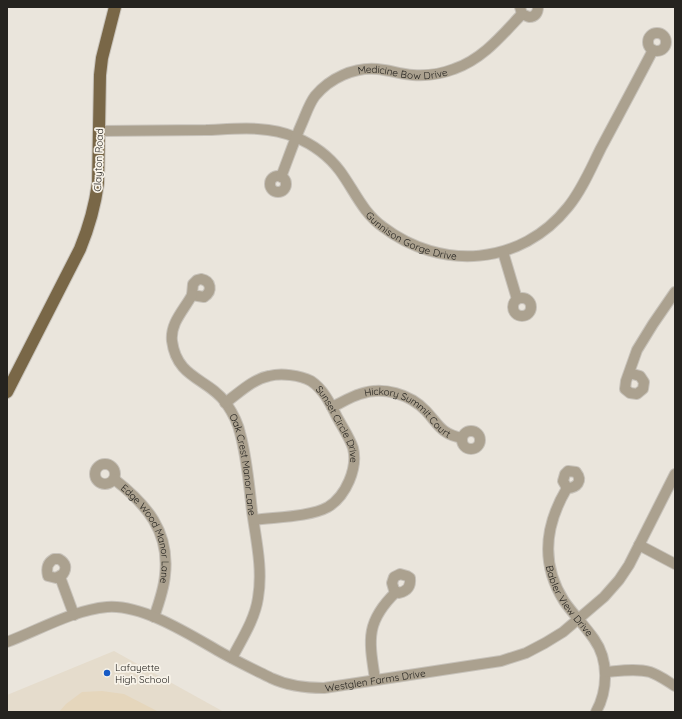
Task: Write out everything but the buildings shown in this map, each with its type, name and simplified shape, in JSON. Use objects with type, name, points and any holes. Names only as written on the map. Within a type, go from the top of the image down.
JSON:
[{"type":"main road","name":"Clayton Road","points":[[7,392],[80,249],[88,230],[95,204],[98,183],[100,75],[102,58],[116,7]]},
{"type":"street","points":[[521,11],[526,17],[532,17],[537,13],[538,7]]},
{"type":"street","name":"Medicine Bow Drive","points":[[281,177],[309,106],[315,97],[326,86],[337,78],[361,69],[378,69],[420,75],[435,74],[463,66],[479,57],[489,48],[521,11]]},
{"type":"street","name":"Gunnison Gorge Drive","points":[[99,131],[251,129],[278,132],[296,137],[311,144],[332,162],[370,216],[382,227],[398,237],[429,251],[446,255],[470,257],[503,252],[530,240],[559,218],[574,200],[653,50]]},
{"type":"street","points":[[503,252],[517,299]]},
{"type":"street","points":[[628,377],[637,350],[675,292]]},
{"type":"street","name":"Oak Crest Manor Lane","points":[[192,296],[176,319],[172,340],[175,353],[177,359],[185,370],[225,402],[240,432],[246,459],[260,570],[258,599],[248,628],[232,658]]},
{"type":"street","name":"Sunset Circle Drive","points":[[225,402],[257,380],[269,376],[294,376],[312,382],[317,386],[332,407],[353,448],[354,460],[352,474],[346,487],[338,498],[329,506],[315,513],[254,520]]},
{"type":"street","name":"Hickory Summit Court","points":[[332,407],[360,394],[372,391],[386,391],[400,394],[413,400],[426,411],[437,425],[446,432],[453,436],[462,438]]},
{"type":"street","name":"Westglen Farms Drive","points":[[7,642],[90,610],[108,607],[121,607],[154,617],[282,684],[324,688],[375,679],[475,666],[507,659],[526,653],[563,632],[604,597],[619,580],[629,565],[675,474]]},
{"type":"street","name":"Edge Wood Manor Lane","points":[[114,478],[148,510],[161,536],[166,562],[165,576],[154,617]]},
{"type":"street","name":"Babler View Drive","points":[[567,488],[557,506],[548,534],[550,567],[564,601],[596,641],[601,654],[606,672],[604,691],[596,712]]},
{"type":"street","points":[[639,545],[675,564]]},
{"type":"street","points":[[60,576],[74,615]]},
{"type":"street","points":[[375,679],[370,645],[371,630],[375,617],[383,605],[396,592]]},
{"type":"street","points":[[606,672],[628,670],[649,672],[675,686]]},
{"type":"shaded area","name":"Lafayette High School","points":[[114,651],[224,712],[7,712],[7,695]]},
{"type":"shaded area","points":[[102,691],[124,694],[159,712],[59,712],[66,704],[82,692]]},
{"type":"place","name":"Lafayette High School","points":[[107,673]]}]
